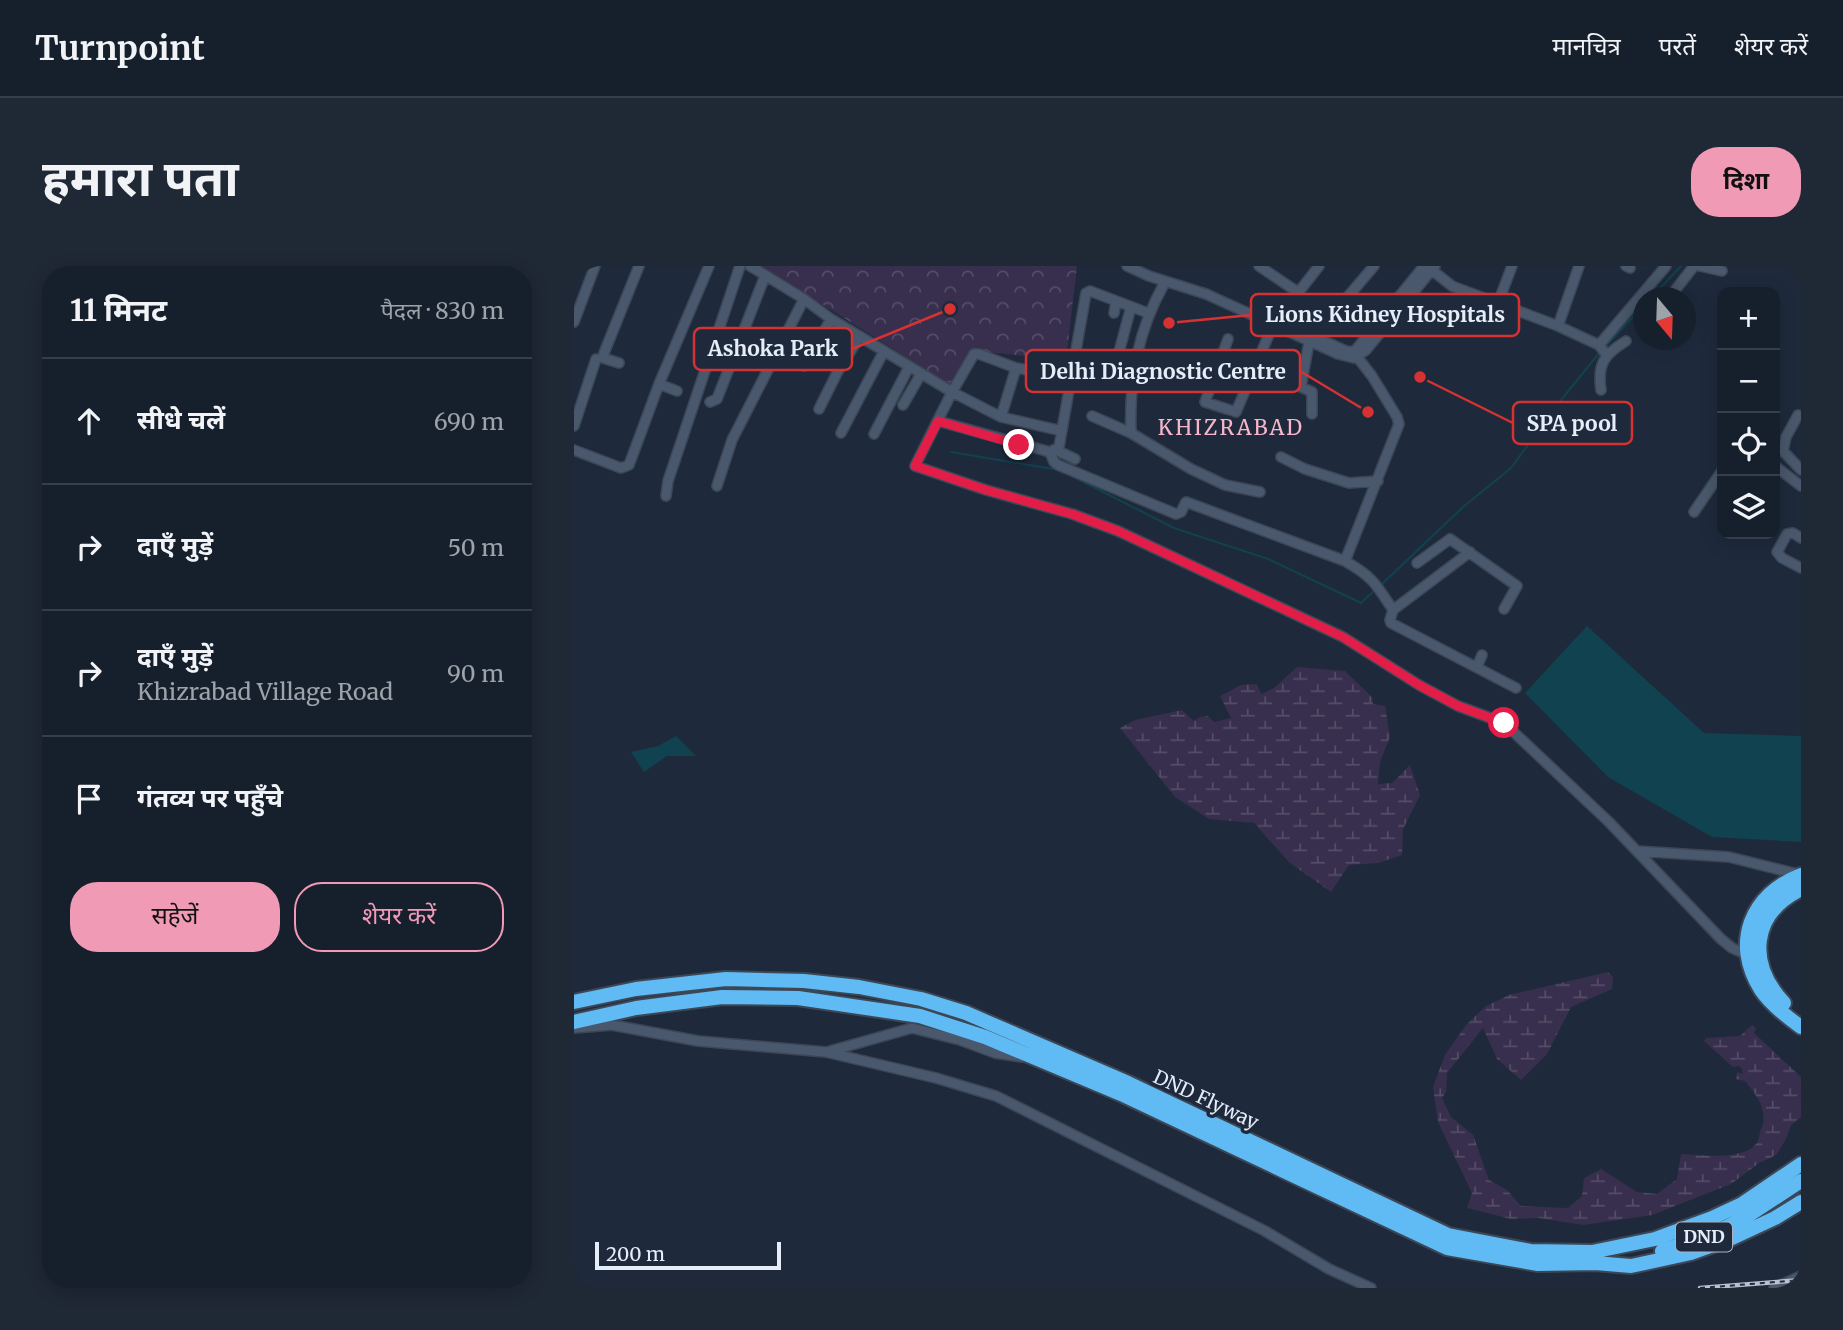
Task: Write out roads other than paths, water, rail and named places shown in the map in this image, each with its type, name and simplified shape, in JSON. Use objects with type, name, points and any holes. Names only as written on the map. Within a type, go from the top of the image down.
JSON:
[{"type":"highway","points":[[1801,875],[1778,887],[1757,908],[1748,929],[1748,955],[1753,975],[1762,991],[1801,1027]]},
{"type":"highway","points":[[1801,889],[1774,907],[1760,932],[1761,954],[1767,979],[1782,1001],[1801,1017]]},
{"type":"highway","name":"DND Flyway","points":[[574,1002],[636,989],[726,979],[804,981],[859,987],[921,999],[966,1013],[1128,1083],[1448,1235],[1531,1251],[1592,1252],[1655,1239],[1742,1204],[1801,1164]]},
{"type":"highway","name":"DND Flyway","points":[[574,1022],[612,1012],[676,1001],[722,997],[798,998],[920,1016],[985,1037],[1121,1094],[1447,1248],[1538,1264],[1595,1263]]},
{"type":"highway","name":"DND","points":[[1595,1263],[1648,1256],[1717,1232],[1746,1217],[1801,1181]]},
{"type":"highway","points":[[1595,1263],[1631,1266],[1691,1253],[1730,1239],[1775,1218],[1801,1202]]},
{"type":"street","points":[[574,322],[595,266]]},
{"type":"street","points":[[619,363],[603,358],[604,353],[639,266]]},
{"type":"street","points":[[574,450],[621,468],[631,462],[659,384],[709,266]]},
{"type":"street","points":[[666,496],[668,481],[740,266]]},
{"type":"street","points":[[750,266],[831,319],[952,392],[1001,417],[1062,431]]},
{"type":"street","points":[[1127,266],[1165,282],[1206,294],[1215,294],[1338,354],[1354,355],[1366,351],[1429,267],[1452,286],[1558,326],[1602,349],[1626,341]]},
{"type":"street","points":[[1259,266],[1299,293]]},
{"type":"street","points":[[1228,339],[1205,402],[1236,412],[1275,323],[1319,266]]},
{"type":"street","points":[[1312,414],[1312,392],[1301,387],[1311,339],[1374,266]]},
{"type":"street","points":[[1498,303],[1512,266]]},
{"type":"street","points":[[1558,326],[1579,266]]},
{"type":"street","points":[[1601,390],[1602,349],[1666,266]]},
{"type":"street","points":[[1678,287],[1694,266]]},
{"type":"street","points":[[1700,266],[1722,271]]},
{"type":"street","points":[[710,402],[716,399],[765,276]]},
{"type":"street","points":[[1131,433],[1131,395],[1136,362],[1148,313],[1165,282]]},
{"type":"street","points":[[1148,313],[1090,291],[1086,293],[1062,431],[1053,451],[1054,462],[1176,514],[1181,512],[1186,502],[1345,561],[1367,574],[1393,610]]},
{"type":"street","points":[[717,486],[732,440],[803,299]]},
{"type":"street","points":[[1114,313],[1116,302]]},
{"type":"street","points":[[1119,352],[1131,307]]},
{"type":"street","points":[[804,366],[831,319]]},
{"type":"street","points":[[819,409],[838,371],[860,337]]},
{"type":"street","points":[[841,433],[884,351]]},
{"type":"street","points":[[1073,377],[1016,368],[976,354],[952,392],[915,466],[986,490],[1072,514],[1118,531],[1343,637],[1458,706],[1504,723],[1609,821],[1721,939],[1732,948],[1748,955]]},
{"type":"street","points":[[1345,561],[1397,435],[1398,420],[1372,376],[1354,355]]},
{"type":"street","points":[[574,426],[596,359]]},
{"type":"street","points":[[874,434],[909,367]]},
{"type":"street","points":[[1001,417],[1016,368]]},
{"type":"street","points":[[903,405],[921,374]]},
{"type":"street","points":[[659,384],[677,391]]},
{"type":"street","points":[[1092,416],[1131,433],[1191,469],[1225,485],[1260,492]]},
{"type":"street","points":[[938,421],[1075,459]]},
{"type":"street","points":[[1797,423],[1784,443],[1783,451],[1801,470]]},
{"type":"street","points":[[1281,457],[1305,469],[1349,483],[1378,481]]},
{"type":"street","points":[[1780,470],[1801,486]]},
{"type":"street","points":[[1695,512],[1719,476]]},
{"type":"street","points":[[1801,538],[1793,533],[1787,534],[1777,550],[1782,558],[1801,568]]},
{"type":"street","points":[[1417,563],[1450,539],[1517,586],[1504,609]]},
{"type":"street","points":[[1470,552],[1393,610],[1390,620],[1516,688]]},
{"type":"street","points":[[1477,667],[1482,655]]},
{"type":"street","points":[[1637,851],[1729,857],[1801,875]]},
{"type":"street","points":[[574,1028],[612,1025],[698,1041],[826,1052],[996,1096],[1254,1225],[1329,1269],[1371,1288]]},
{"type":"street","points":[[826,1052],[912,1028],[995,1053],[1038,1060]]},
{"type":"street","points":[[1774,1288],[1801,1276]]},
{"type":"water","points":[[1587,626],[1704,733],[1801,736],[1801,842],[1712,837],[1608,777],[1525,693]]},
{"type":"water","points":[[676,736],[696,756],[667,756],[644,772],[631,752],[658,746]]},
{"type":"waterway","points":[[1661,287],[1681,266]]},
{"type":"waterway","points":[[1604,348],[1633,317]]},
{"type":"waterway","points":[[1382,584],[1463,507],[1511,468],[1600,352]]},
{"type":"waterway","points":[[951,452],[1059,470]]},
{"type":"waterway","points":[[1064,472],[1174,528],[1268,559],[1361,603],[1375,590]]},
{"type":"railway","points":[[1700,1288],[1801,1280]]},
{"type":"place","name":"Ashoka Park","points":[[950,309]]},
{"type":"place","name":"Lions Kidney Hospitals","points":[[1169,323]]},
{"type":"place","name":"SPA pool","points":[[1420,377]]},
{"type":"place","name":"Delhi Diagnostic Centre","points":[[1368,412]]},
{"type":"district","name":"KHIZRABAD","points":[[1231,428]]}]
